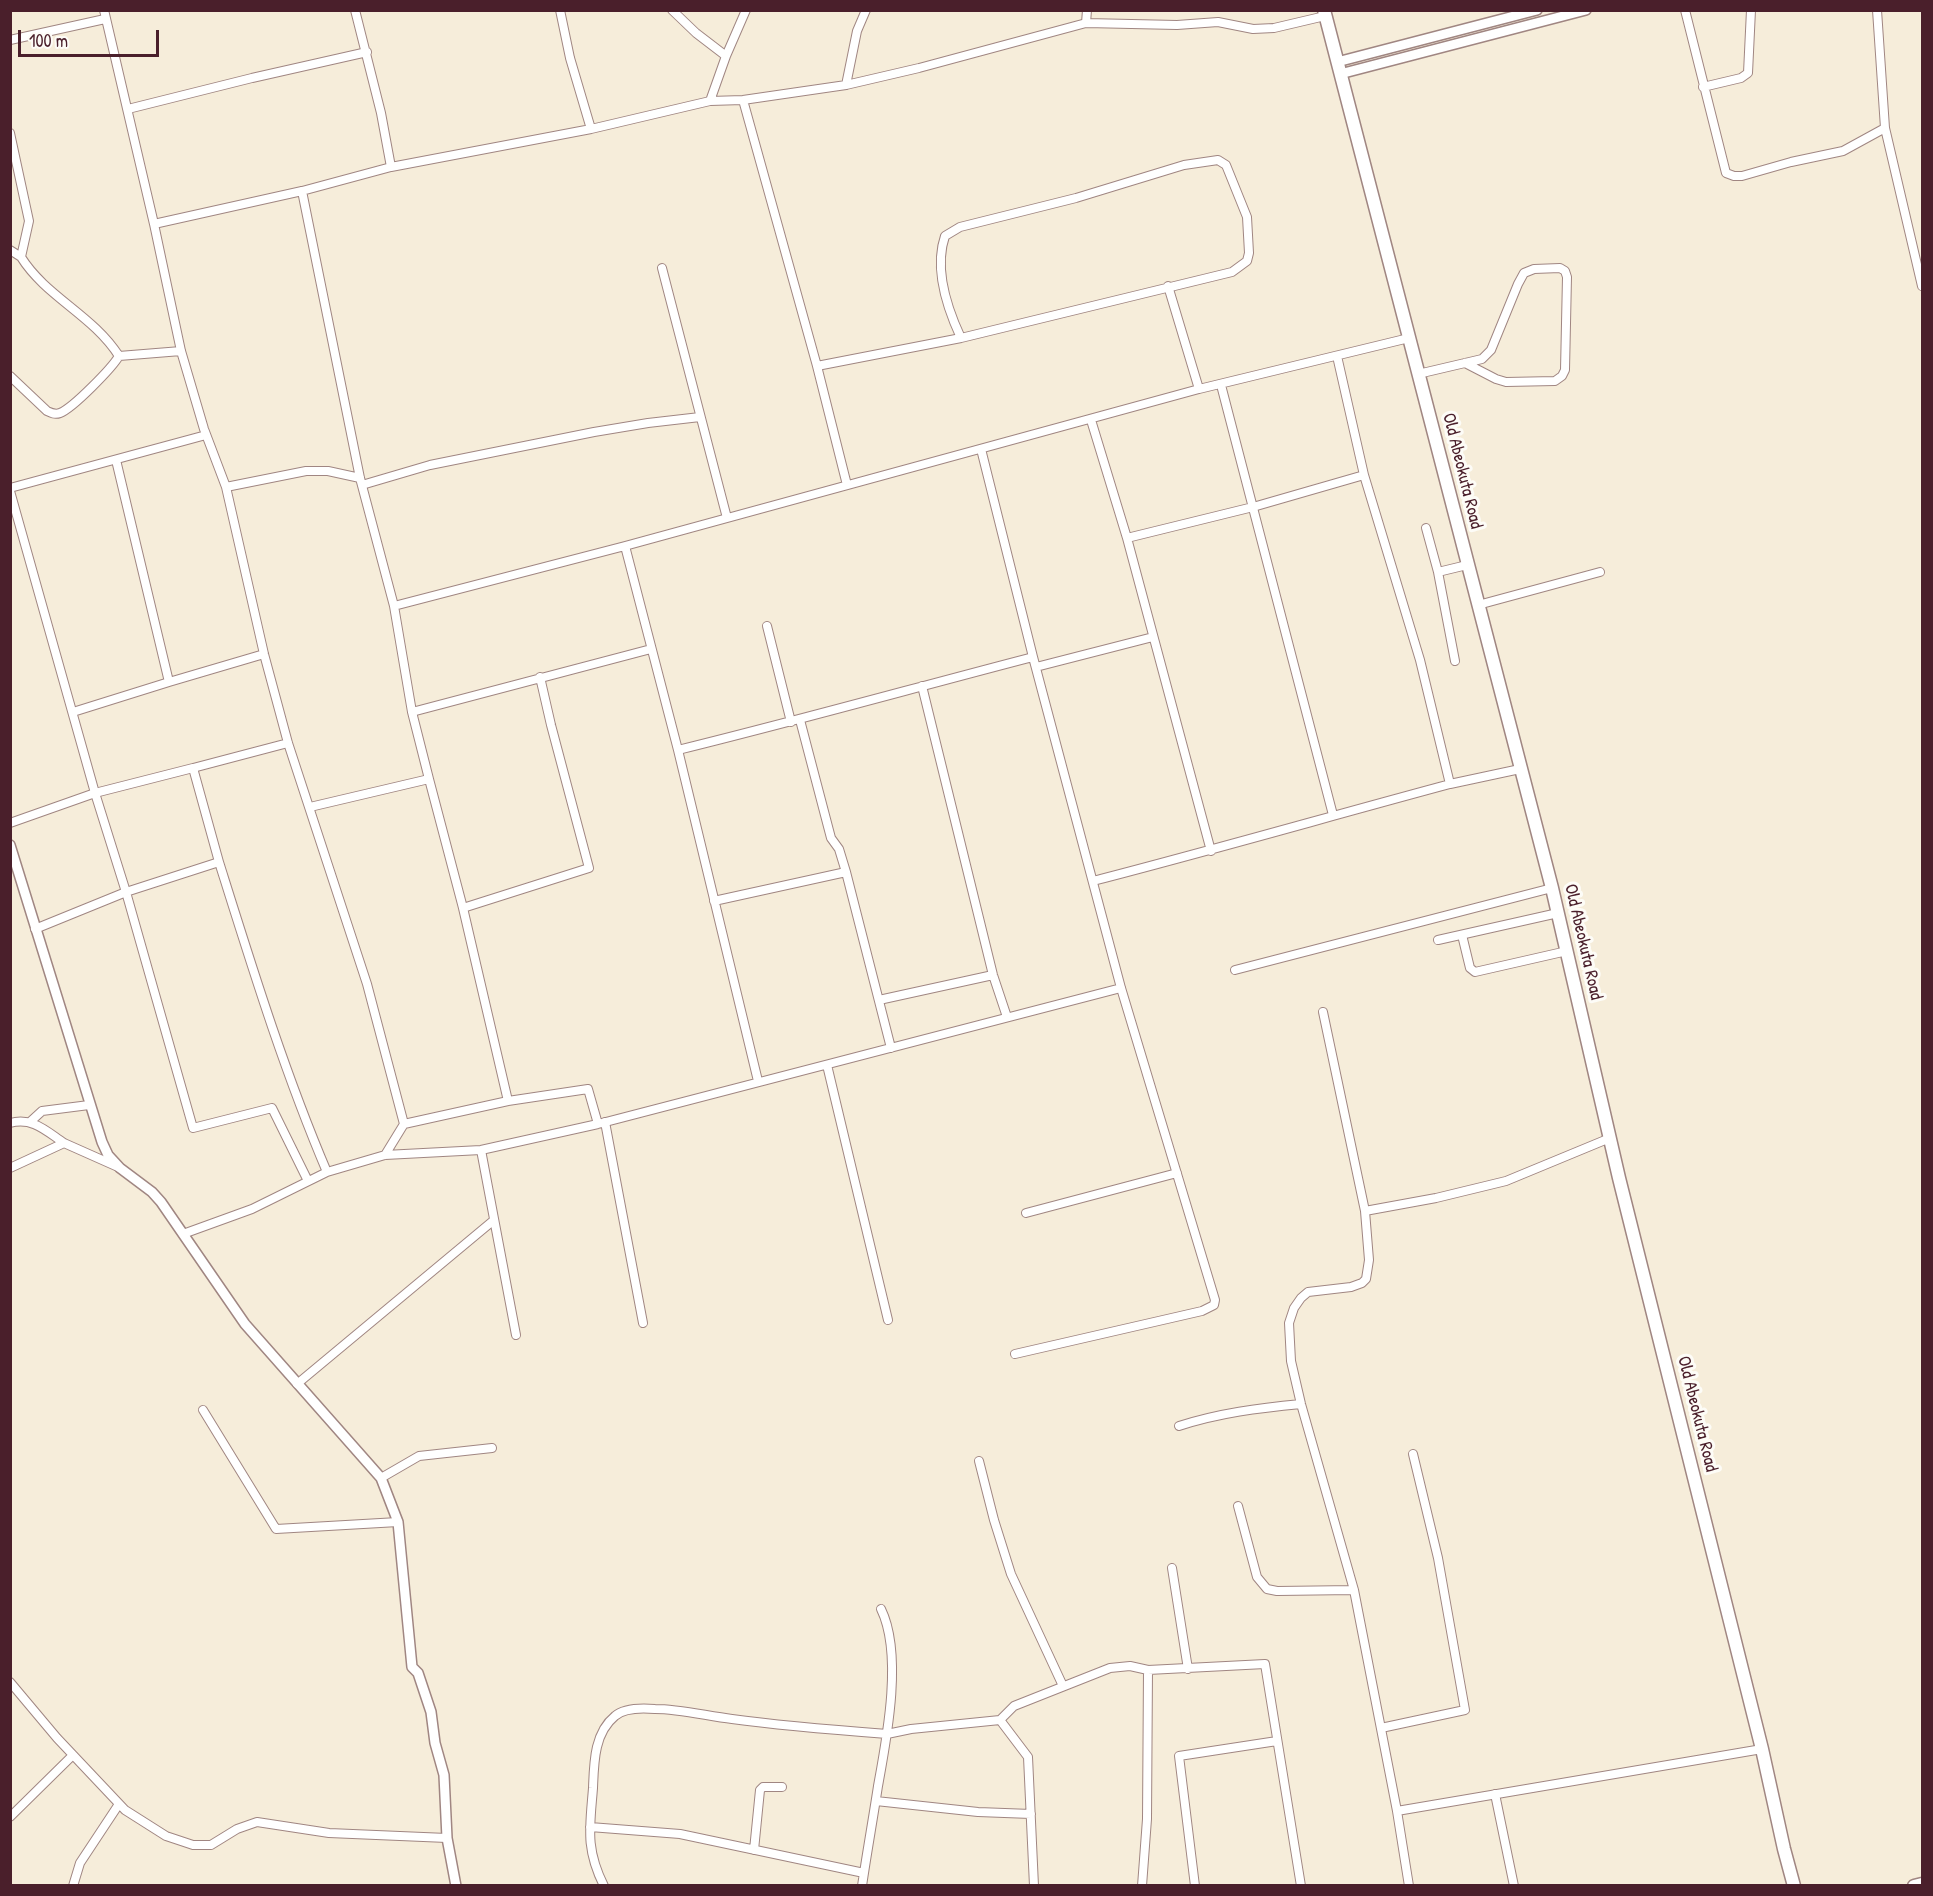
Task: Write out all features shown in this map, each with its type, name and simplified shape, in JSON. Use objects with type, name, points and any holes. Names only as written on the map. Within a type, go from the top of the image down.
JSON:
[{"type":"highway","name":"Old Abeokuta Road","points":[[1324,13],[1552,888],[1610,1138],[1794,1886]]},
{"type":"highway","points":[[1914,1886],[1923,1884]]},
{"type":"street","points":[[356,10],[386,134],[391,167]]},
{"type":"street","points":[[560,10],[570,58],[591,129]]},
{"type":"street","points":[[672,10],[696,33],[726,56]]},
{"type":"street","points":[[710,101],[746,10]]},
{"type":"street","points":[[846,85],[857,31],[866,10]]},
{"type":"street","points":[[1086,23],[1087,10]]},
{"type":"street","points":[[1338,68],[1537,10]]},
{"type":"street","points":[[1338,68],[1586,10]]},
{"type":"street","points":[[1684,10],[1726,172],[1734,176],[1843,151],[1885,128]]},
{"type":"street","points":[[1703,87],[1741,78],[1748,73],[1751,10]]},
{"type":"street","points":[[1877,10],[1885,128],[1923,286]]},
{"type":"street","points":[[154,224],[302,191],[391,167],[591,129],[710,101],[743,100],[846,85],[1086,23],[1177,25],[1218,22],[1253,28],[1274,28],[1324,13]]},
{"type":"street","points":[[10,40],[104,15],[128,110],[181,351],[206,435],[226,487],[264,654],[288,743],[367,984],[404,1124]]},
{"type":"street","points":[[128,110],[252,78],[367,52]]},
{"type":"street","points":[[743,100],[817,366],[847,485]]},
{"type":"street","points":[[10,133],[29,221],[21,257]]},
{"type":"street","points":[[817,366],[961,338],[1232,272],[1247,261],[1250,253],[1246,217],[1226,165],[1218,160],[1184,165],[1076,198],[960,227],[945,236],[940,254],[945,294],[961,338]]},
{"type":"street","points":[[302,191],[361,482],[394,606],[412,711],[463,908],[508,1101]]},
{"type":"street","points":[[10,250],[21,257],[48,289],[97,328],[119,356]]},
{"type":"street","points":[[662,268],[727,518]]},
{"type":"street","points":[[1418,374],[1482,359],[1491,350],[1524,273],[1534,269],[1560,268],[1564,272],[1567,277],[1565,370],[1562,376],[1555,381],[1506,382],[1465,363]]},
{"type":"street","points":[[1168,286],[1199,389]]},
{"type":"street","points":[[394,606],[625,546],[1199,389],[1409,338]]},
{"type":"street","points":[[119,356],[181,351]]},
{"type":"street","points":[[10,376],[46,411],[54,414],[62,413],[113,366],[119,356]]},
{"type":"street","points":[[1337,356],[1365,475],[1420,660],[1450,784]]},
{"type":"street","points":[[1221,385],[1334,815]]},
{"type":"street","points":[[226,487],[306,471],[328,471],[361,482],[430,465],[594,432],[700,417]]},
{"type":"street","points":[[1091,420],[1126,538],[1210,851]]},
{"type":"street","points":[[206,435],[10,489],[95,793],[126,892],[193,1128],[272,1108],[308,1182]]},
{"type":"street","points":[[981,449],[1033,657],[1121,988],[1215,1300],[1214,1305],[1202,1311],[1015,1354]]},
{"type":"street","points":[[116,460],[169,682]]},
{"type":"street","points":[[1126,538],[1253,507],[1365,475]]},
{"type":"street","points":[[1426,528],[1438,572],[1455,661]]},
{"type":"street","points":[[625,546],[678,750],[758,1081]]},
{"type":"street","points":[[1438,572],[1467,565]]},
{"type":"street","points":[[1478,605],[1600,572]]},
{"type":"street","points":[[767,626],[791,722]]},
{"type":"street","points":[[1036,667],[1153,637]]},
{"type":"street","points":[[412,711],[651,649]]},
{"type":"street","points":[[73,712],[264,654]]},
{"type":"street","points":[[678,750],[800,720],[1033,657]]},
{"type":"street","points":[[463,908],[589,868],[540,677]]},
{"type":"street","points":[[922,686],[993,975],[1007,1017]]},
{"type":"street","points":[[800,720],[831,838],[839,849],[846,872],[891,1048]]},
{"type":"street","points":[[10,824],[95,793],[288,743]]},
{"type":"street","points":[[193,768],[219,862],[269,1022],[327,1172]]},
{"type":"street","points":[[1093,881],[1450,784],[1520,769]]},
{"type":"street","points":[[310,807],[429,779]]},
{"type":"street","points":[[10,845],[89,1105],[108,1155],[161,1202],[245,1324],[381,1479],[398,1522],[412,1667],[418,1674],[431,1712],[435,1743],[444,1775],[447,1838],[456,1886]]},
{"type":"street","points":[[35,929],[126,892],[219,862]]},
{"type":"street","points":[[714,901],[846,872]]},
{"type":"street","points":[[1235,970],[1552,888]]},
{"type":"street","points":[[1438,940],[1558,913]]},
{"type":"street","points":[[1462,935],[1470,968],[1475,972],[1567,951]]},
{"type":"street","points":[[879,1000],[993,975]]},
{"type":"street","points":[[183,1234],[252,1209],[327,1172],[385,1155],[481,1150],[602,1123],[1121,988]]},
{"type":"street","points":[[1323,1012],[1365,1211],[1369,1260],[1366,1279],[1352,1287],[1308,1292],[1294,1308],[1289,1323],[1291,1361],[1354,1590],[1397,1811],[1409,1886]]},
{"type":"street","points":[[827,1065],[888,1320]]},
{"type":"street","points":[[385,1155],[404,1124],[508,1101],[588,1089],[602,1123],[643,1323]]},
{"type":"street","points":[[30,1122],[42,1111],[89,1105]]},
{"type":"street","points":[[10,1123],[23,1120],[30,1122],[64,1143],[120,1168]]},
{"type":"street","points":[[1365,1211],[1437,1198],[1506,1180],[1610,1138]]},
{"type":"street","points":[[10,1168],[64,1143]]},
{"type":"street","points":[[481,1150],[516,1335]]},
{"type":"street","points":[[1026,1213],[1177,1173]]},
{"type":"street","points":[[297,1384],[494,1220]]},
{"type":"street","points":[[1179,1426],[1213,1415],[1260,1407],[1301,1404]]},
{"type":"street","points":[[203,1410],[276,1529],[398,1522]]},
{"type":"street","points":[[381,1479],[418,1456],[492,1448]]},
{"type":"street","points":[[1381,1728],[1465,1710],[1438,1558],[1413,1454]]},
{"type":"street","points":[[979,1461],[1011,1574],[1063,1686]]},
{"type":"street","points":[[1238,1506],[1257,1577],[1267,1588],[1277,1591],[1354,1590]]},
{"type":"street","points":[[1172,1568],[1188,1668]]},
{"type":"street","points":[[862,1886],[891,1701],[891,1644],[882,1609]]},
{"type":"street","points":[[604,1886],[589,1846],[590,1827],[597,1744],[603,1730],[616,1714],[633,1709],[657,1708],[745,1721],[887,1734],[911,1728],[1000,1719],[1014,1706],[1110,1668],[1130,1666],[1148,1670],[1265,1664],[1301,1886]]},
{"type":"street","points":[[1142,1886],[1147,1819],[1148,1670]]},
{"type":"street","points":[[10,1682],[73,1755],[125,1810],[166,1836],[202,1846],[211,1845],[237,1829],[257,1822],[329,1833],[447,1838]]},
{"type":"street","points":[[1000,1719],[1028,1757],[1034,1886]]},
{"type":"street","points":[[1195,1886],[1179,1756],[1277,1741]]},
{"type":"street","points":[[1397,1811],[1762,1749]]},
{"type":"street","points":[[10,1817],[73,1755]]},
{"type":"street","points":[[754,1851],[760,1790],[763,1787],[782,1787]]},
{"type":"street","points":[[1495,1794],[1514,1886]]},
{"type":"street","points":[[876,1801],[978,1812],[1031,1814]]},
{"type":"street","points":[[73,1886],[81,1863],[119,1804]]},
{"type":"street","points":[[590,1827],[680,1834],[864,1873]]}]
